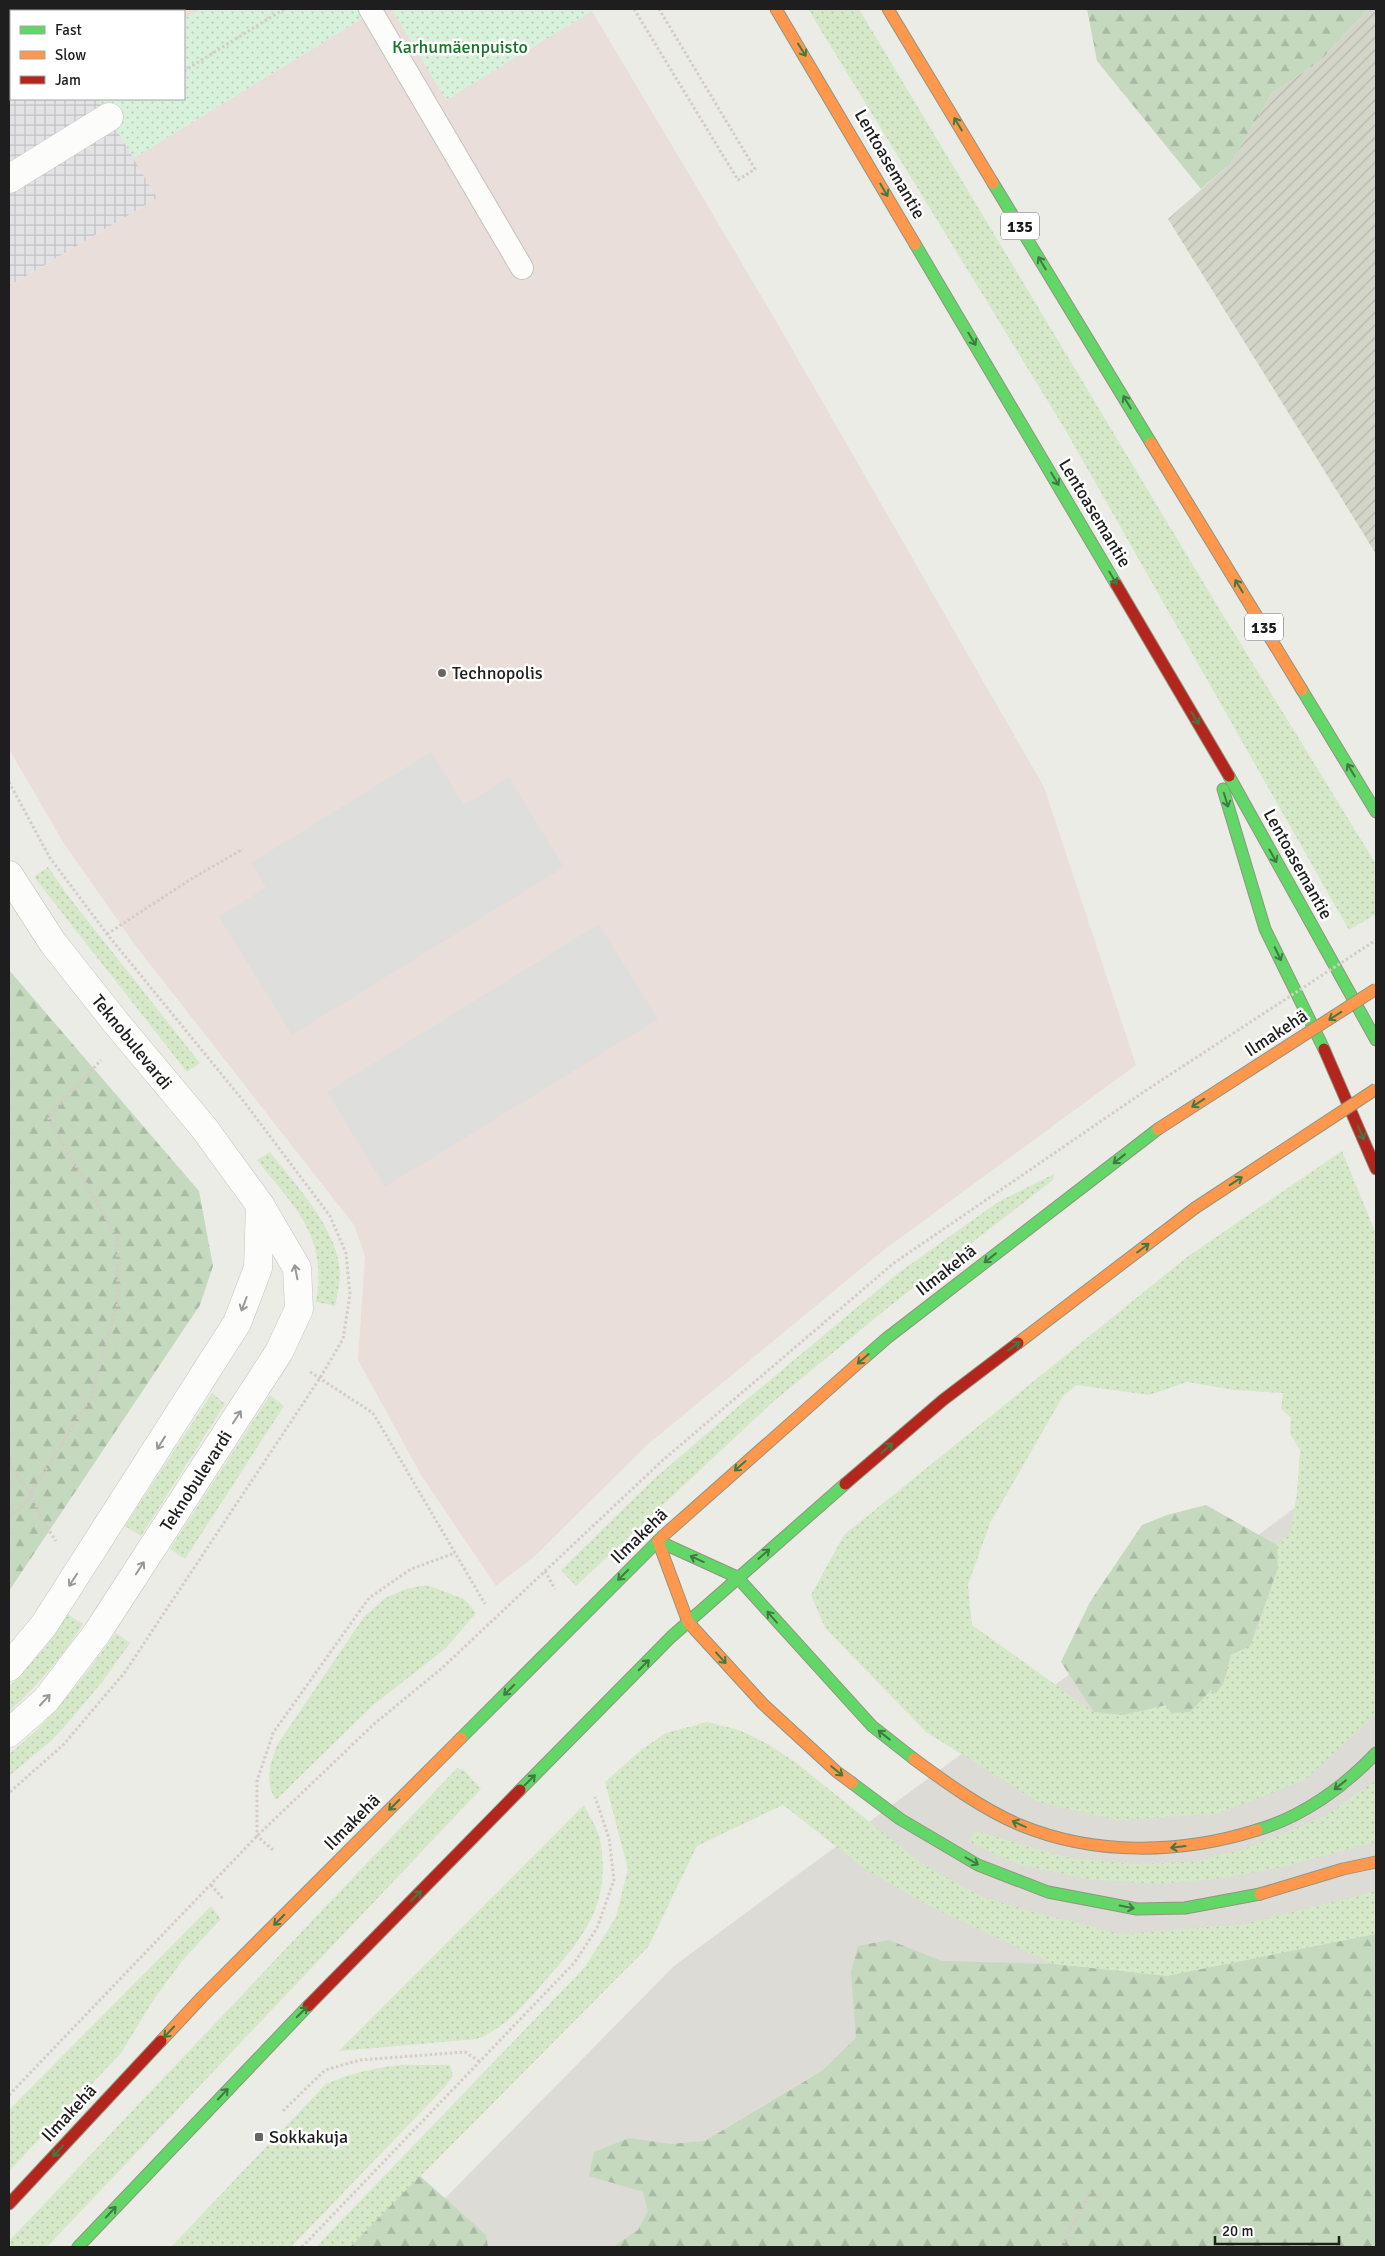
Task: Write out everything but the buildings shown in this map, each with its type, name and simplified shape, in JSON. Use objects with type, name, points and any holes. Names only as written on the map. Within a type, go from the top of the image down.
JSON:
[{"type":"main road","name":"Lentoasemantie","points":[[776,9],[1207,737],[1376,1040]]},
{"type":"main road","name":"135","points":[[888,9],[1376,812]]},
{"type":"main road","points":[[1207,737],[1266,929],[1332,1065],[1376,1169]]},
{"type":"main road","name":"Ilmakehä","points":[[9,2204],[202,1997],[658,1541],[712,1491],[887,1338],[1158,1130],[1376,989]]},
{"type":"main road","points":[[78,2247],[274,2040],[688,1622],[737,1577],[943,1400],[1195,1208],[1376,1089]]},
{"type":"main road","points":[[658,1541],[737,1577],[872,1726],[951,1787],[1019,1825],[1065,1840],[1122,1848],[1173,1848],[1226,1840],[1272,1826],[1318,1802],[1362,1768],[1376,1753]]},
{"type":"main road","points":[[658,1541],[688,1622],[763,1704],[837,1772],[900,1819],[978,1865],[1048,1892],[1137,1909],[1185,1908],[1264,1894],[1343,1869],[1376,1862]]},
{"type":"street","points":[[9,179],[109,118]]},
{"type":"street","name":"Teknobulevardi","points":[[9,875],[53,942],[117,1024],[204,1128],[260,1205],[297,1268],[299,1309],[279,1352],[97,1633],[46,1700],[9,1733]]},
{"type":"street","points":[[9,1666],[44,1625],[237,1323],[258,1268],[260,1205]]},
{"type":"lane","points":[[370,9],[522,268]]},
{"type":"path","points":[[185,70],[284,9]]},
{"type":"path","points":[[634,9],[738,180],[755,169],[659,9]]},
{"type":"path","points":[[9,782],[50,858],[107,934],[245,1103],[330,1216],[346,1253],[350,1295],[342,1339],[320,1378],[125,1672],[64,1744],[9,1793]]},
{"type":"path","points":[[107,934],[191,879],[243,849]]},
{"type":"path","points":[[9,2094],[257,1836],[374,1724],[441,1669],[663,1460],[894,1263],[1145,1091],[1376,940]]},
{"type":"path","points":[[9,1516],[21,1509],[91,1398],[118,1302],[117,1238],[48,1117],[101,1059],[107,1066]]},
{"type":"path","points":[[279,1352],[373,1413],[485,1604]]},
{"type":"path","points":[[9,1463],[31,1494],[42,1520],[59,1546]]},
{"type":"path","points":[[273,1850],[257,1836],[257,1781],[273,1733],[369,1598],[411,1569],[454,1553]]},
{"type":"path","points":[[545,1571],[555,1589]]},
{"type":"path","points":[[302,2247],[575,1962],[597,1928],[614,1880],[609,1838],[595,1797]]},
{"type":"path","points":[[211,1885],[224,1900]]},
{"type":"path","points":[[283,2111],[325,2070],[360,2060],[465,2052],[479,2061]]},
{"type":"path","points":[[1061,2247],[1090,2192]]},
{"type":"shaded area","points":[[9,9],[44,9],[10,10],[9,68]]},
{"type":"shaded area","points":[[201,9],[185,18],[185,10],[46,10]]},
{"type":"shaded area","points":[[378,9],[392,9],[446,100],[592,11],[772,314],[1044,787],[1136,1065],[885,1249],[647,1445],[535,1556],[496,1586],[421,1475],[358,1360],[365,1256],[354,1225],[135,945],[63,842],[9,749],[9,286],[157,198],[132,159]]},
{"type":"shaded area","points":[[1368,9],[1376,9],[1376,554],[1168,219],[1230,164],[1272,93],[1320,61]]},
{"type":"shaded area","points":[[9,68],[10,100],[99,100],[157,198],[9,286]]},
{"type":"shaded area","points":[[431,752],[464,805],[509,777],[564,867],[292,1035],[219,917],[266,887],[251,863]]},
{"type":"shaded area","points":[[599,924],[658,1019],[385,1187],[327,1092]]},
{"type":"shaded area","points":[[1376,1448],[1376,2247],[397,2247],[674,1966]]},
{"type":"green space","name":"Karhumäenpuisto","points":[[201,9],[378,9],[132,159],[99,100],[185,100],[185,18]]},
{"type":"green space","name":"Karhumäenpuisto","points":[[392,9],[591,9],[592,11],[446,100]]},
{"type":"green space","points":[[808,9],[859,9],[1215,602],[1376,864],[1376,914],[1349,930],[1066,431]]},
{"type":"green space","points":[[1087,9],[1368,9],[1320,61],[1272,93],[1230,164],[1201,189],[1097,61]]},
{"type":"green space","points":[[48,867],[68,896],[200,1063],[187,1072],[34,877]]},
{"type":"green space","points":[[9,970],[199,1191],[213,1266],[200,1305],[9,1591]]},
{"type":"green space","points":[[1342,1151],[1376,1234],[1376,1714],[1305,1780],[1217,1814],[1117,1820],[1038,1802],[926,1732],[825,1628],[811,1595],[844,1535],[1187,1257]],"holes":[[[1187,1382],[1234,1390],[1283,1393],[1281,1409],[1291,1418],[1290,1434],[1300,1450],[1297,1493],[1291,1531],[1277,1545],[1278,1568],[1258,1627],[1250,1645],[1231,1655],[1223,1684],[1211,1690],[1190,1712],[1167,1705],[1123,1715],[1094,1712],[972,1625],[968,1585],[990,1523],[1063,1396],[1077,1385],[1149,1395]]]},
{"type":"green space","points":[[270,1152],[301,1191],[329,1233],[340,1269],[335,1306],[316,1302],[318,1279],[317,1259],[313,1241],[296,1209],[257,1160]]},
{"type":"green space","points":[[1054,1174],[1053,1180],[890,1306],[774,1401],[576,1586],[561,1570],[654,1479],[897,1274],[998,1202]]},
{"type":"green space","points":[[212,1393],[225,1404],[141,1536],[125,1526]]},
{"type":"green space","points":[[270,1395],[284,1406],[185,1559],[170,1549]]},
{"type":"green space","points":[[1206,1505],[1277,1545],[1278,1568],[1250,1646],[1231,1655],[1223,1684],[1216,1693],[1211,1690],[1190,1712],[1171,1713],[1166,1705],[1123,1715],[1094,1712],[1061,1662],[1090,1602],[1142,1525],[1167,1515]]},
{"type":"green space","points":[[427,1585],[464,1599],[476,1613],[446,1648],[372,1706],[276,1800],[270,1786],[269,1773],[277,1745],[364,1617],[385,1598],[406,1589]]},
{"type":"green space","points":[[67,1614],[83,1624],[49,1670],[9,1712],[9,1687],[44,1649]]},
{"type":"green space","points":[[116,1633],[130,1643],[102,1682],[52,1740],[9,1776],[9,1754],[53,1713]]},
{"type":"green space","points":[[707,1722],[739,1730],[768,1744],[795,1762],[921,1863],[980,1896],[1121,1934],[1244,1924],[1376,1891],[1376,1934],[1167,1976],[1053,1964],[927,1905],[865,1869],[783,1805],[697,1846],[648,1947],[350,2247],[316,2247],[585,1967],[616,1917],[628,1869],[605,1782],[641,1750],[666,1733]]},
{"type":"green space","points":[[457,1768],[465,1771],[481,1789],[47,2247],[9,2247],[9,2241]]},
{"type":"green space","points":[[1376,1780],[1376,1842],[1283,1867],[1216,1879],[1157,1884],[1086,1879],[1018,1864],[968,1842],[976,1831],[1070,1858],[1137,1864],[1197,1861],[1244,1849],[1327,1815]]},
{"type":"green space","points":[[584,1805],[600,1840],[603,1863],[602,1883],[598,1902],[582,1935],[521,2008],[497,2028],[477,2039],[339,2051]]},
{"type":"green space","points":[[211,1906],[221,1919],[182,1961],[152,2002],[121,2053],[9,2171],[9,2110]]},
{"type":"green space","points":[[1376,1934],[1376,2247],[613,2247],[638,2230],[648,2211],[643,2192],[589,2176],[594,2152],[629,2138],[671,2144],[705,2141],[822,2071],[856,2038],[851,1972],[858,1946],[889,1940],[942,1961],[1053,1964],[1167,1976]]},
{"type":"green space","points":[[401,2065],[450,2065],[453,2076],[444,2088],[291,2247],[171,2247],[326,2084],[363,2072]]},
{"type":"green space","points":[[420,2176],[486,2235],[488,2247],[350,2247]]},
{"type":"traffic: fast","points":[[993,183],[1151,443]]},
{"type":"traffic: fast","points":[[915,244],[1116,584]]},
{"type":"traffic: fast","points":[[1302,690],[1376,812]]},
{"type":"traffic: fast","points":[[1229,776],[1376,1040]]},
{"type":"traffic: fast","points":[[1223,789],[1265,929],[1324,1049]]},
{"type":"traffic: fast","points":[[864,1358],[887,1338],[1158,1129]]},
{"type":"traffic: fast","points":[[520,1790],[671,1637],[845,1484]]},
{"type":"traffic: fast","points":[[461,1738],[663,1536]]},
{"type":"traffic: fast","points":[[658,1541],[737,1577],[872,1726],[914,1759]]},
{"type":"traffic: fast","points":[[1257,1830],[1306,1809],[1350,1778],[1376,1753]]},
{"type":"traffic: fast","points":[[852,1783],[900,1819],[978,1865],[1048,1892],[1137,1909],[1185,1908],[1260,1894]]},
{"type":"traffic: fast","points":[[78,2247],[308,2006]]},
{"type":"traffic: slow","points":[[776,9],[915,244]]},
{"type":"traffic: slow","points":[[888,9],[993,183]]},
{"type":"traffic: slow","points":[[1151,443],[1302,690]]},
{"type":"traffic: slow","points":[[1158,1129],[1376,989]]},
{"type":"traffic: slow","points":[[1195,1208],[1376,1089]]},
{"type":"traffic: slow","points":[[1018,1343],[1195,1208]]},
{"type":"traffic: slow","points":[[663,1536],[864,1358]]},
{"type":"traffic: slow","points":[[658,1541],[688,1622],[763,1704],[837,1772],[852,1783]]},
{"type":"traffic: slow","points":[[161,2041],[202,1997],[461,1738]]},
{"type":"traffic: slow","points":[[914,1759],[965,1795],[1006,1819],[1049,1835],[1078,1842],[1108,1847],[1168,1847],[1198,1844],[1257,1830]]},
{"type":"traffic: slow","points":[[1260,1894],[1343,1869],[1376,1862]]},
{"type":"traffic: jam","points":[[1116,584],[1229,776]]},
{"type":"traffic: jam","points":[[1324,1049],[1376,1169]]},
{"type":"traffic: jam","points":[[845,1484],[943,1400],[1018,1343]]},
{"type":"traffic: jam","points":[[308,2006],[520,1790]]},
{"type":"traffic: jam","points":[[9,2204],[161,2041]]},
{"type":"place","name":"Technopolis","points":[[442,673]]},
{"type":"place","name":"Sokkakuja","points":[[259,2137]]}]
